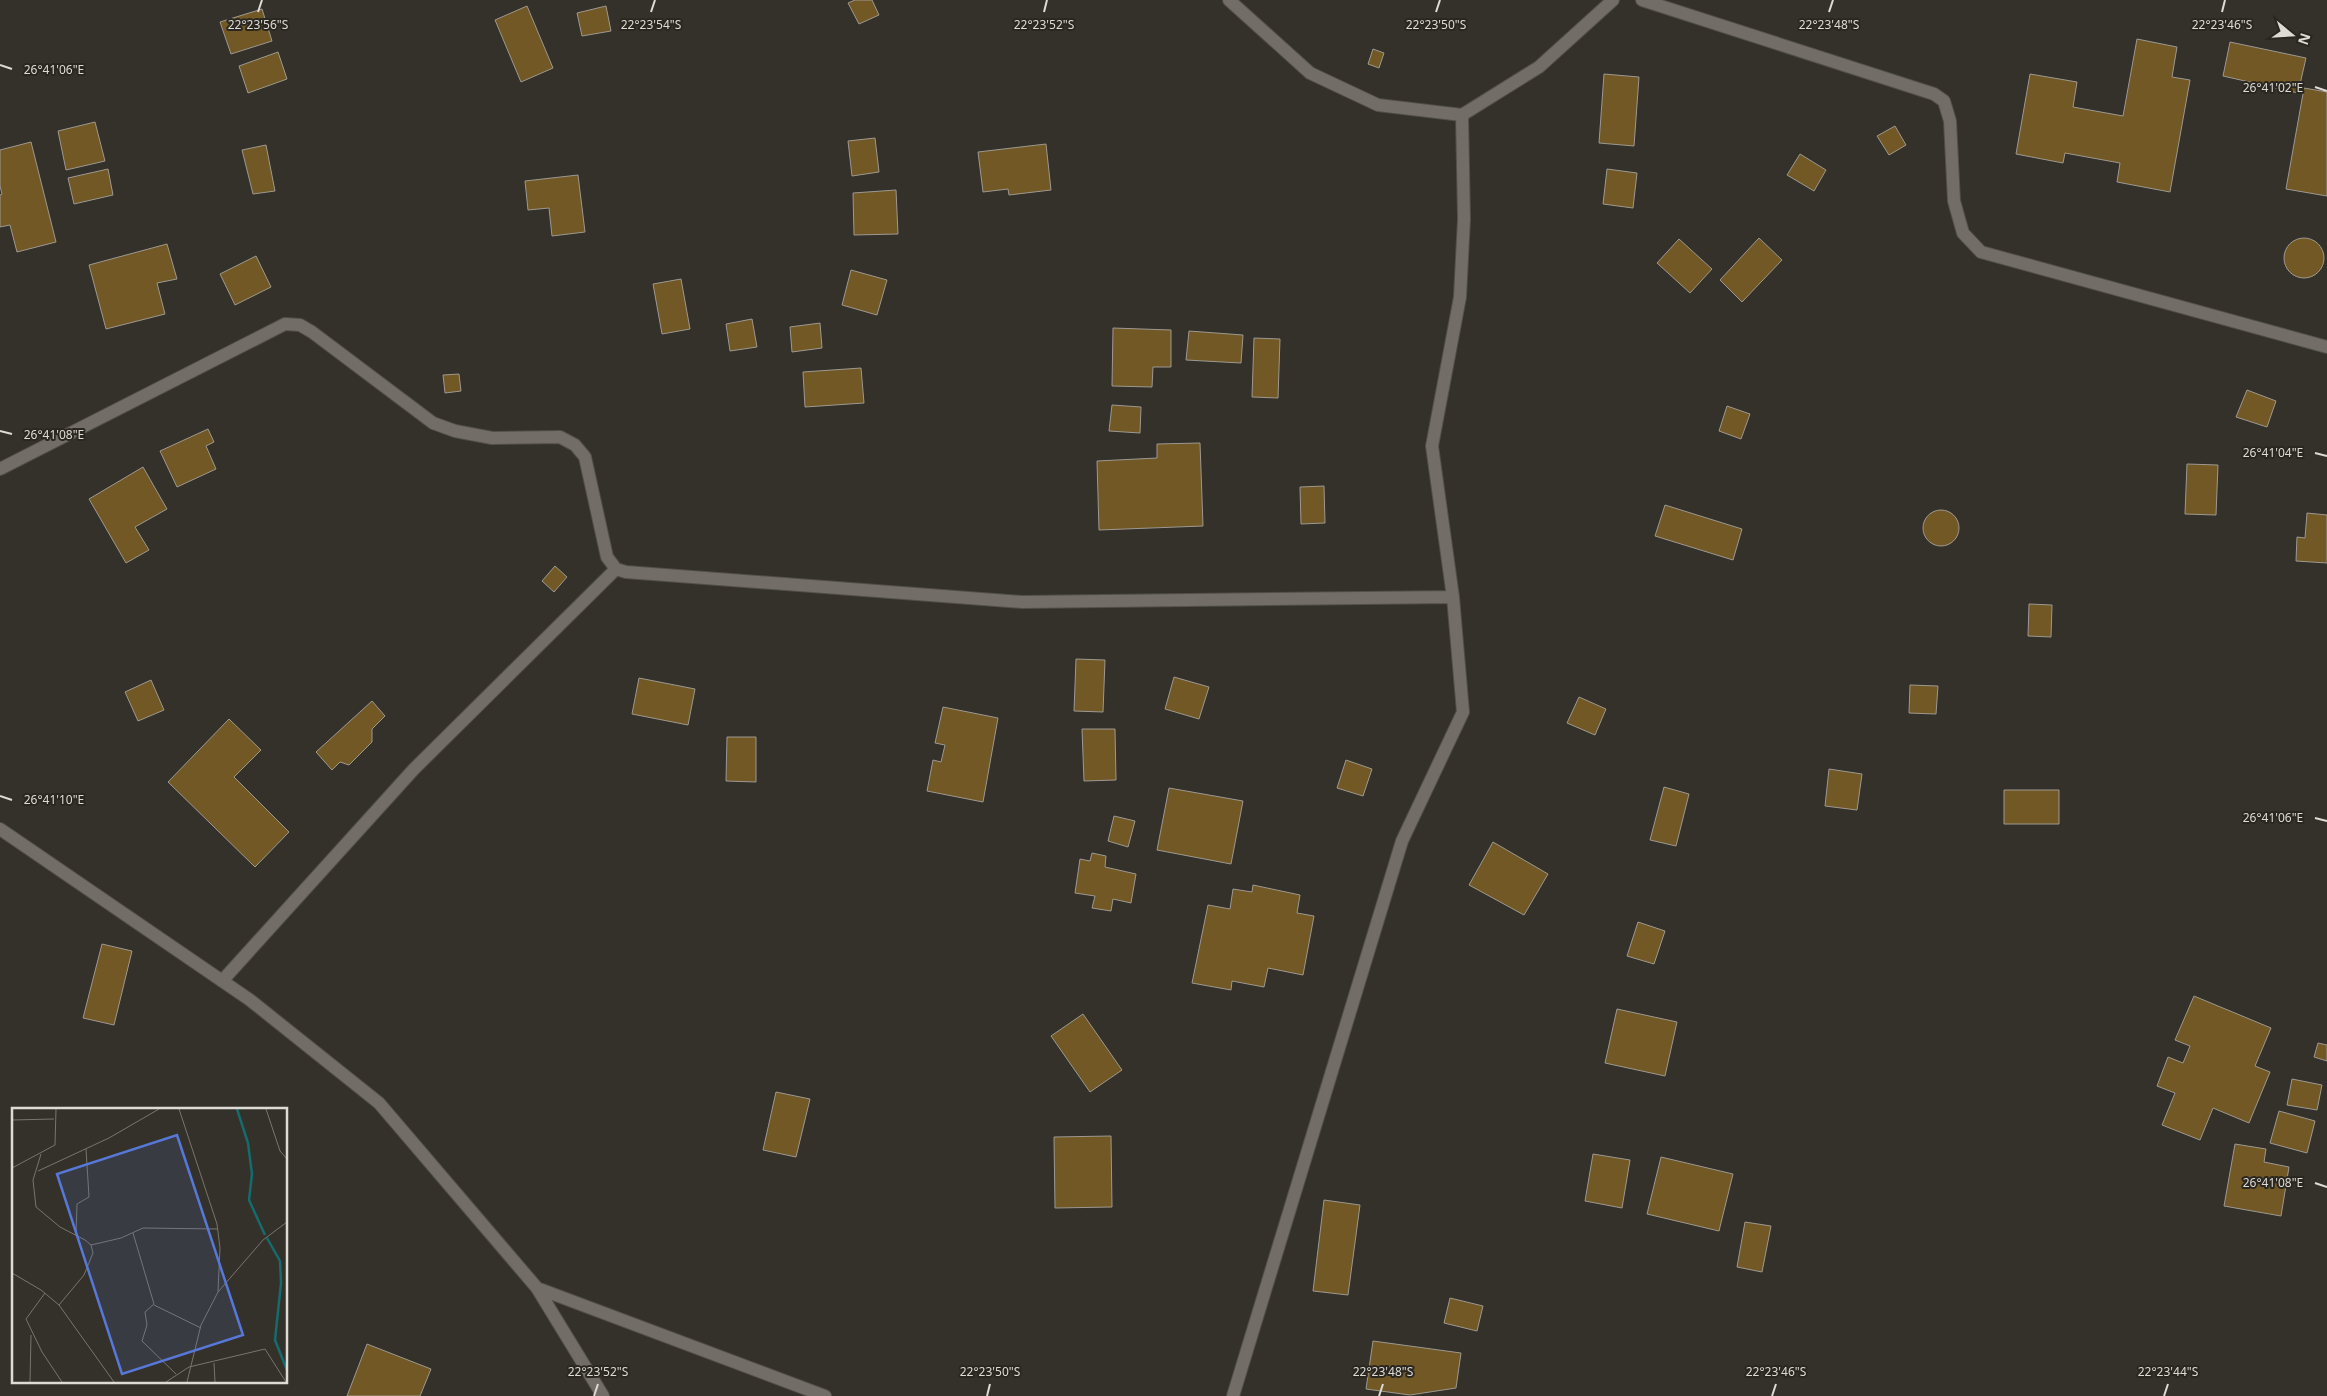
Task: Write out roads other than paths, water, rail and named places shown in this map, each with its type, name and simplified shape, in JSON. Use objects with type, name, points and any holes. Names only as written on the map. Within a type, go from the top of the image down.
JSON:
[{"type":"street","points":[[1229,0],[1310,73],[1378,105],[1462,115],[1539,67],[1613,0]]},
{"type":"street","points":[[1642,0],[1934,94],[1944,101],[1950,121],[1954,201],[1963,232],[1981,252],[2327,347]]},
{"type":"street","points":[[1233,1396],[1402,841],[1463,712],[1453,597],[1432,446],[1460,297],[1464,219],[1462,115]]},
{"type":"street","points":[[0,468],[285,324],[300,325],[434,423],[455,431],[492,438],[560,437],[575,445],[585,457],[607,557],[616,568],[626,572],[1022,602],[1453,597]]},
{"type":"street","points":[[222,981],[414,769],[616,568]]},
{"type":"street","points":[[0,829],[250,1000],[379,1104],[537,1288],[603,1396]]},
{"type":"street","points":[[537,1288],[825,1396]]}]
